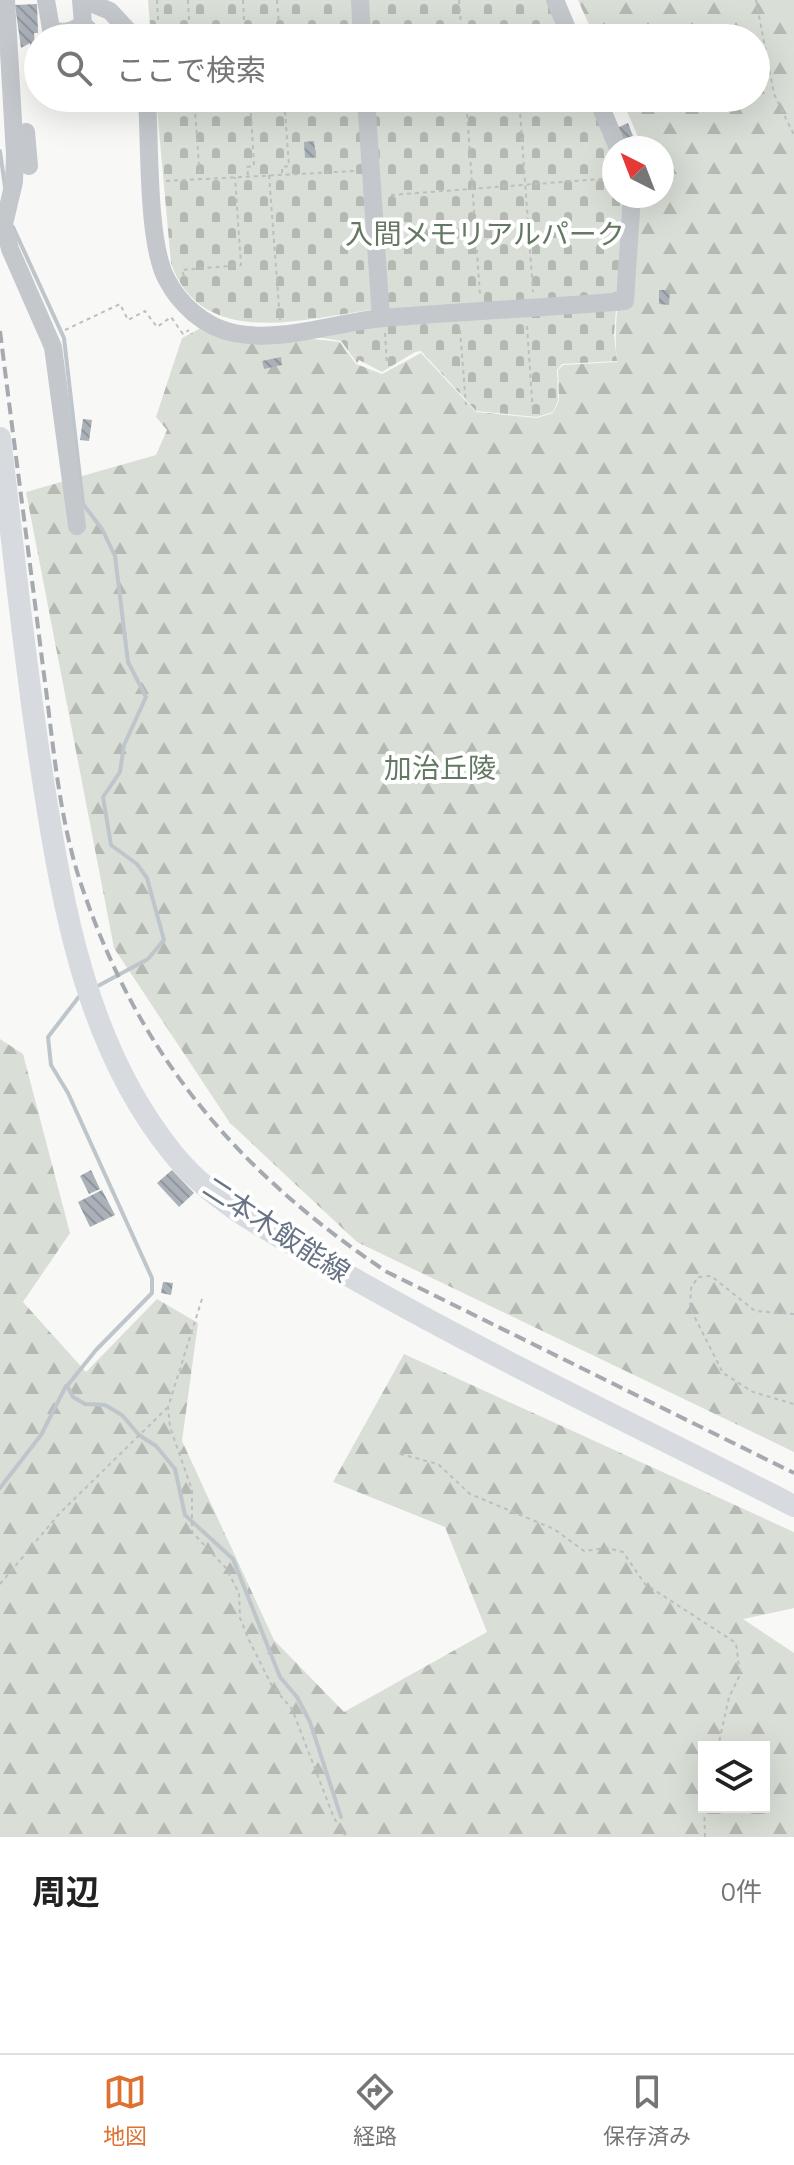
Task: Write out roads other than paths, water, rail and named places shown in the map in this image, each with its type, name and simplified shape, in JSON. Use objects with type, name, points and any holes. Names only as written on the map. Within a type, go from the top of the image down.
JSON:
[{"type":"main road","name":"二本木飯能線","points":[[0,438],[3,490],[42,775],[67,914],[88,991],[125,1079],[155,1128],[189,1171],[231,1206],[368,1287],[483,1349],[794,1506]]},
{"type":"lane","points":[[6,0],[12,73],[14,182],[4,224],[6,238],[53,347],[77,526]]},
{"type":"lane","points":[[46,0],[50,24]]},
{"type":"lane","points":[[360,0],[361,24]]},
{"type":"lane","points":[[555,0],[565,24]]},
{"type":"lane","points":[[83,24],[84,1],[110,11],[122,24]]},
{"type":"lane","points":[[12,73],[22,85],[24,108]]},
{"type":"lane","points":[[24,112],[29,166]]},
{"type":"lane","points":[[148,112],[157,249],[164,276],[185,306],[204,321],[232,333],[256,336],[382,318],[625,301],[631,208]]},
{"type":"lane","points":[[367,112],[382,318]]},
{"type":"lane","points":[[603,112],[613,136]]},
{"type":"waterway","points":[[0,151],[5,187]]},
{"type":"waterway","points":[[13,227],[64,338],[83,504],[102,529],[115,556],[128,662],[146,697],[124,745],[120,772],[103,797],[111,845],[137,864],[147,878],[164,940],[148,959],[96,987]]},
{"type":"waterway","points":[[81,994],[48,1037],[51,1065],[68,1093],[152,1278],[152,1293],[96,1350],[67,1386],[73,1397],[85,1404],[105,1405],[122,1415],[139,1435],[156,1446],[175,1469],[185,1515],[233,1559],[280,1677],[297,1697],[310,1722],[341,1817]]},
{"type":"waterway","points":[[0,1488],[41,1435],[66,1386]]},
{"type":"railway","points":[[0,331],[53,750],[67,833],[82,887],[106,949],[133,1005],[165,1058],[241,1152],[285,1194],[387,1272],[794,1473]]},
{"type":"park label","name":"入間メモリアルパーク","points":[[485,233]]},
{"type":"park label","name":"加治丘陵","points":[[440,767]]}]
